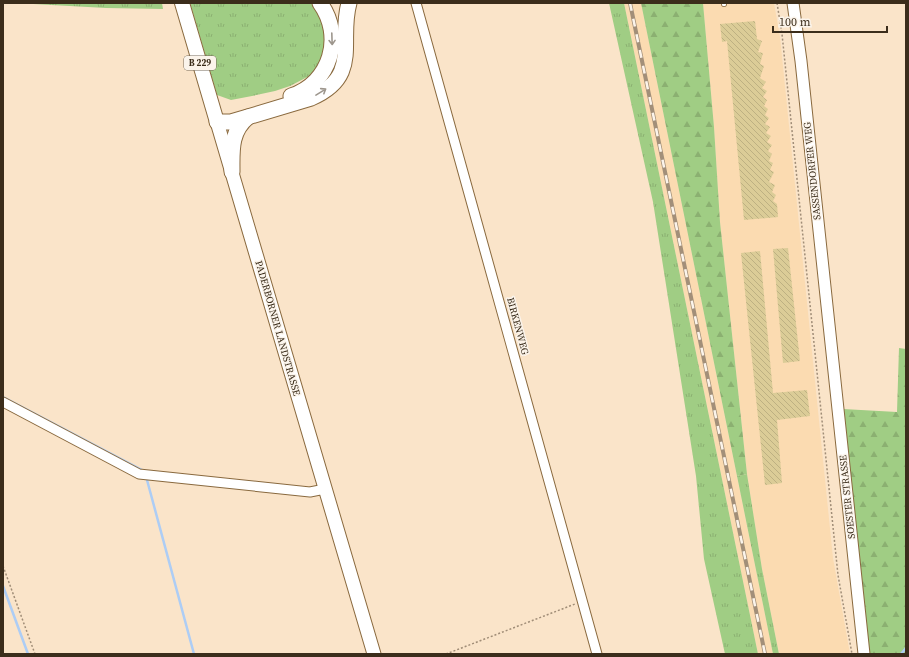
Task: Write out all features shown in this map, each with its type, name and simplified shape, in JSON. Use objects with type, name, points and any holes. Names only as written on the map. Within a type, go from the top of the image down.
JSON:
[{"type":"highway","points":[[217,122],[223,116],[230,113],[297,94],[311,85],[320,76],[330,58],[332,39],[329,21],[320,3]]},
{"type":"highway","points":[[217,122],[231,122],[311,98],[327,88],[337,79],[346,56],[346,15],[349,3]]},
{"type":"highway","points":[[232,172],[232,150],[234,136],[240,123],[248,117]]},
{"type":"main road","name":"PADERBORNER LANDSTRASSE","points":[[182,3],[374,654]]},
{"type":"street","name":"BIRKENWEG","points":[[416,3],[597,654]]},
{"type":"street","name":"SASSENDORFER WEG","points":[[793,3],[801,61],[830,340]]},
{"type":"street","name":"SOESTER STRASSE","points":[[830,340],[864,654]]},
{"type":"street","points":[[3,402],[139,474],[310,492],[325,490]]},
{"type":"path","points":[[777,3],[782,34],[838,575],[852,654]]},
{"type":"path","points":[[3,566],[35,654]]},
{"type":"path","points":[[446,654],[583,601]]},
{"type":"shaded area","points":[[624,3],[641,3],[773,654],[758,654]]},
{"type":"shaded area","points":[[703,3],[774,3],[780,37],[833,558],[850,654],[779,654],[762,569],[747,474],[720,222],[714,127]]},
{"type":"green space","points":[[15,3],[162,3],[163,9],[106,8]]},
{"type":"green space","points":[[190,3],[312,3],[325,23],[325,57],[315,73],[290,86],[275,91],[231,100],[217,95]]},
{"type":"green space","points":[[609,3],[624,3],[758,654],[725,654],[704,559],[696,476],[653,202]]},
{"type":"green space","points":[[641,3],[703,3],[714,127],[720,222],[747,474],[737,476]]},
{"type":"green space","points":[[899,348],[906,349],[906,654],[869,654],[843,409],[897,412]]},
{"type":"green space","points":[[747,474],[762,569],[779,654],[773,654],[737,476]]},
{"type":"building","points":[[755,21],[757,39],[762,41],[758,52],[763,53],[760,64],[764,66],[760,78],[766,82],[762,88],[767,91],[763,97],[767,100],[764,106],[768,109],[765,115],[769,118],[765,124],[770,127],[766,133],[771,136],[767,142],[772,145],[768,151],[772,154],[769,161],[773,163],[770,170],[774,172],[769,182],[775,185],[772,192],[776,195],[773,201],[777,204],[778,217],[744,220],[727,41],[722,42],[720,24]]},
{"type":"building","points":[[788,248],[800,361],[783,363],[773,249]]},
{"type":"building","points":[[760,251],[773,393],[807,390],[810,416],[777,420],[782,483],[765,485],[741,253]]},
{"type":"waterway","points":[[3,397],[144,471]]},
{"type":"waterway","points":[[147,480],[194,654]]},
{"type":"waterway","points":[[3,586],[28,654]]},
{"type":"waterway","points":[[901,654],[906,648]]},
{"type":"railway","points":[[630,3],[765,654]]}]
